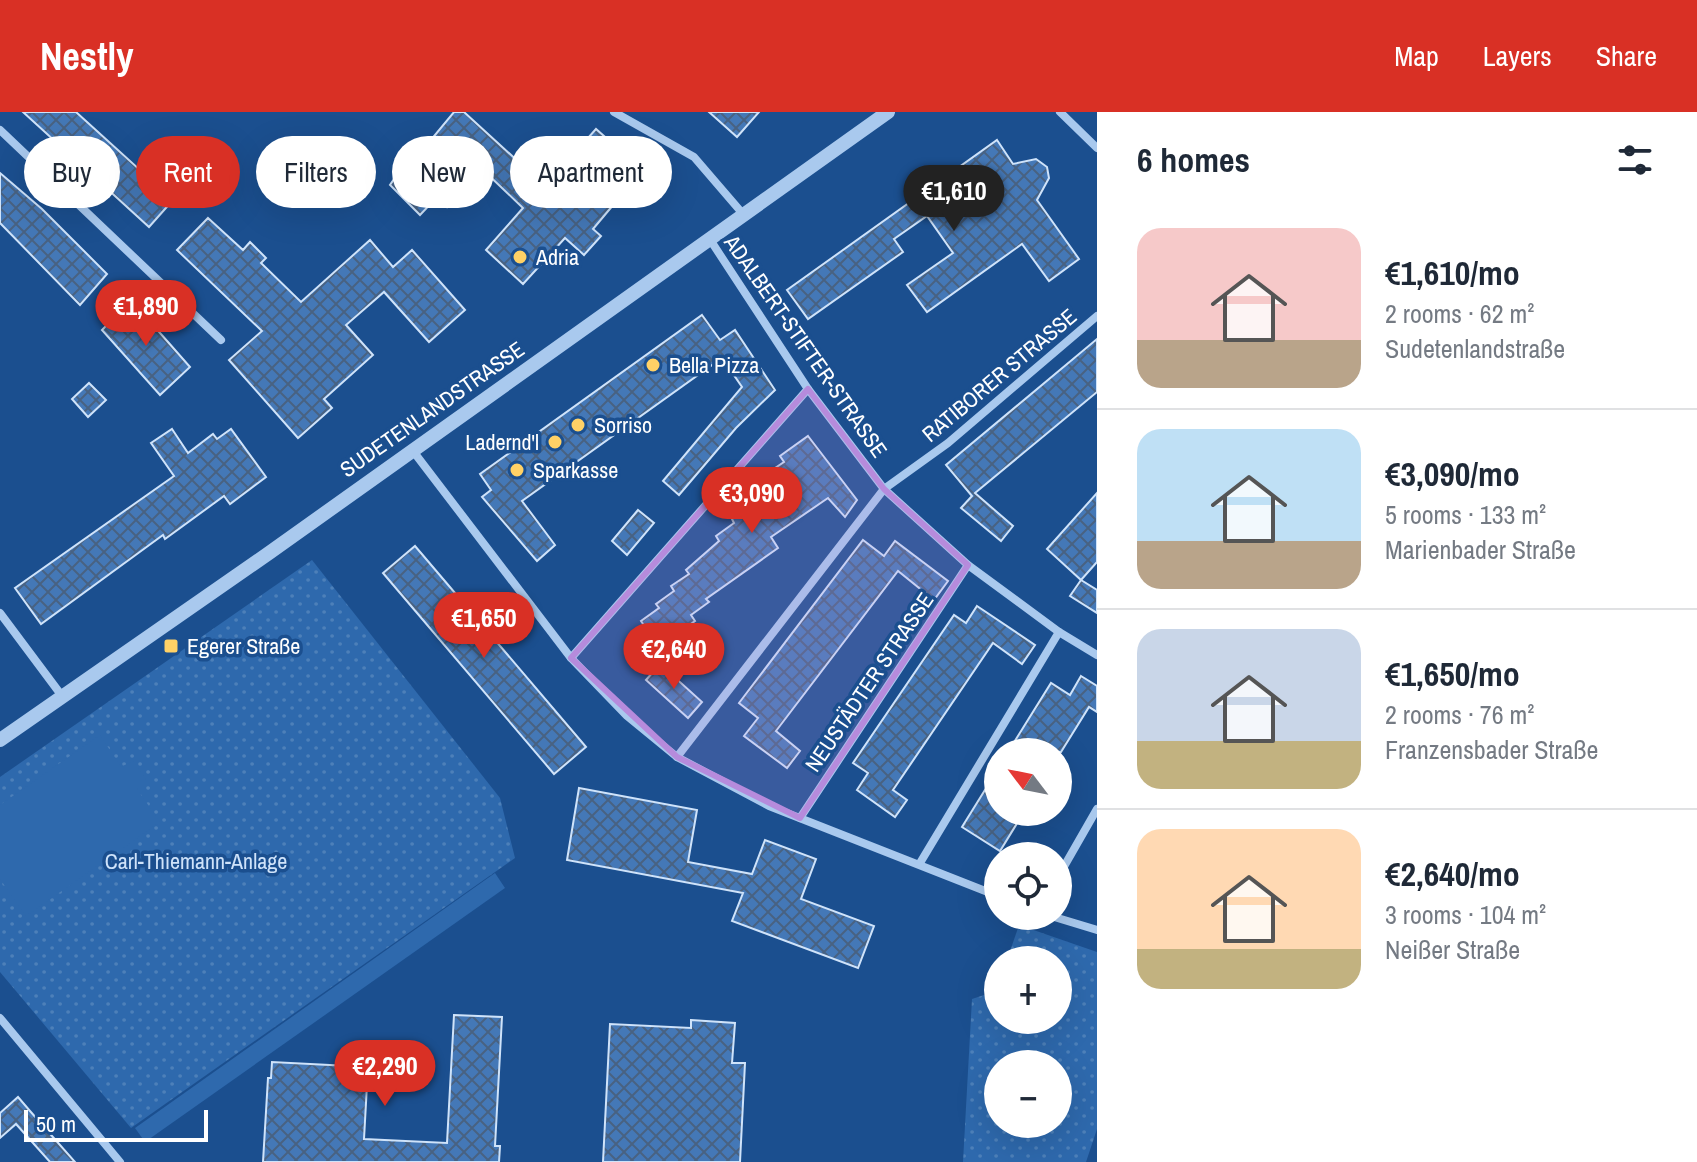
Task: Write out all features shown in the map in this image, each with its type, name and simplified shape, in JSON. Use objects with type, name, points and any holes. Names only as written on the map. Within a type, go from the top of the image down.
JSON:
[{"type":"street","points":[[614,112],[694,157],[743,214]]},
{"type":"street","name":"SUDETENLANDSTRASSE","points":[[0,740],[413,451],[888,112]]},
{"type":"street","points":[[1060,112],[1097,148]]},
{"type":"street","points":[[0,130],[221,340]]},
{"type":"street","name":"ADALBERT-STIFTER-STRASSE","points":[[709,238],[808,389],[884,489],[968,565],[1059,632],[1097,655]]},
{"type":"street","name":"RATIBORER STRASSE","points":[[677,757],[884,489],[948,443],[1097,316]]},
{"type":"street","points":[[571,658],[808,389]]},
{"type":"street","points":[[413,451],[571,658],[627,716],[677,757],[800,818],[984,890]]},
{"type":"street","name":"NEUSTÄDTER STRASSE","points":[[800,818],[968,565]]},
{"type":"street","points":[[0,613],[62,696]]},
{"type":"street","points":[[920,863],[1059,632]]},
{"type":"street","points":[[1072,853],[1097,809]]},
{"type":"street","points":[[1072,922],[1097,930]]},
{"type":"street","points":[[0,1018],[120,1162]]},
{"type":"highlighted area","points":[[808,389],[884,489],[968,565],[800,818],[677,757],[571,658]]},
{"type":"green space","name":"Carl-Thiemann-Anlage","points":[[312,560],[500,798],[515,858],[131,1128],[0,972],[0,777]]},
{"type":"green space","points":[[100,735],[121,767],[133,761],[146,779],[137,789],[160,822],[26,916],[0,879],[0,805]]},
{"type":"green space","points":[[495,873],[505,888],[145,1142],[135,1128]]},
{"type":"green space","points":[[1017,930],[1033,930],[1097,952],[1097,1129],[1086,1162],[963,1162],[972,999],[984,995],[984,1034],[1072,1034],[1072,946],[1012,946]]},
{"type":"building","points":[[23,112],[76,112],[102,136],[49,136]]},
{"type":"building","points":[[454,112],[464,112],[490,136],[434,136]]},
{"type":"building","points":[[709,112],[759,112],[737,137]]},
{"type":"building","points":[[596,129],[604,136],[590,136]]},
{"type":"building","points":[[494,139],[510,154],[510,196],[494,180]]},
{"type":"building","points":[[997,140],[1013,164],[1036,159],[1047,167],[1049,178],[1037,200],[1079,259],[1049,281],[1022,244],[927,312],[907,285],[953,253],[927,216],[894,239],[903,252],[808,319],[787,290]]},
{"type":"building","points":[[120,152],[136,166],[136,208],[166,208],[149,227],[120,201]]},
{"type":"building","points":[[0,173],[24,194],[24,208],[41,208],[107,274],[80,305],[0,223]]},
{"type":"building","points":[[413,208],[427,208],[420,215]]},
{"type":"building","points":[[523,208],[611,208],[593,229],[601,236],[584,255],[565,238],[523,284],[486,250]]},
{"type":"building","points":[[208,218],[243,250],[250,242],[266,258],[261,263],[301,302],[370,240],[393,267],[412,250],[465,310],[429,342],[384,292],[346,325],[373,355],[324,399],[332,408],[298,438],[229,360],[262,331],[177,250]]},
{"type":"building","points":[[131,300],[190,367],[160,395],[102,330]]},
{"type":"building","points":[[702,315],[720,340],[735,330],[775,390],[736,428],[679,495],[663,481],[742,387],[722,358],[522,501],[555,545],[537,561],[482,497],[491,490],[480,474]]},
{"type":"building","points":[[1097,339],[1097,392],[975,493],[1013,526],[1001,541],[961,508],[972,496],[946,465]]},
{"type":"building","points":[[89,383],[106,400],[88,417],[72,399]]},
{"type":"building","points":[[172,429],[188,453],[213,434],[217,439],[231,429],[266,477],[230,504],[224,496],[165,539],[163,535],[41,624],[15,588],[174,476],[151,443]]},
{"type":"building","points":[[808,436],[857,500],[845,517],[828,498],[771,537],[778,548],[706,599],[709,602],[691,615],[695,621],[659,647],[641,621],[659,608],[656,604],[674,591],[671,586],[689,574],[686,570],[719,541],[716,536],[734,523],[732,519],[750,507],[747,502],[765,490],[761,485],[778,473],[775,468],[784,462],[780,456]]},
{"type":"building","points":[[1097,493],[1097,562],[1081,580],[1047,549]]},
{"type":"building","points":[[638,510],[654,523],[627,555],[612,541]]},
{"type":"building","points":[[863,540],[884,556],[895,541],[948,581],[934,600],[898,571],[776,731],[800,751],[787,768],[744,736],[758,718],[739,703]]},
{"type":"building","points":[[415,546],[586,747],[554,774],[383,573]]},
{"type":"building","points":[[1081,580],[1097,590],[1097,613],[1070,596]]},
{"type":"building","points":[[977,606],[1035,645],[1022,664],[993,643],[893,790],[907,800],[895,817],[857,790],[868,773],[853,763],[954,615],[966,623]]},
{"type":"building","points":[[660,664],[702,702],[688,718],[646,680]]},
{"type":"building","points":[[1081,676],[1097,686],[1097,712],[1089,707],[1070,738],[1017,738],[1051,683],[1070,695]]},
{"type":"building","points":[[579,788],[697,810],[688,862],[752,874],[765,840],[816,859],[801,899],[874,926],[858,968],[732,921],[743,893],[567,860]]},
{"type":"building","points":[[984,792],[984,826],[1015,826],[1006,842],[986,842],[962,827]]},
{"type":"building","points":[[454,1015],[502,1017],[495,1146],[500,1146],[499,1162],[263,1162],[268,1078],[271,1078],[272,1062],[368,1067],[364,1139],[447,1143]]},
{"type":"building","points":[[691,1020],[735,1023],[732,1063],[745,1063],[740,1162],[603,1162],[610,1024],[691,1028]]},
{"type":"building","points":[[18,1097],[75,1162],[50,1162],[16,1124],[0,1138],[0,1113]]},
{"type":"place","name":"Adria","points":[[520,257]]},
{"type":"place","name":"Bella Pizza","points":[[653,365]]},
{"type":"place","name":"Sorriso","points":[[578,425]]},
{"type":"place","name":"Ladernd'l","points":[[555,442]]},
{"type":"place","name":"Sparkasse","points":[[517,470]]},
{"type":"place","name":"Egerer Straße","points":[[171,646]]}]
